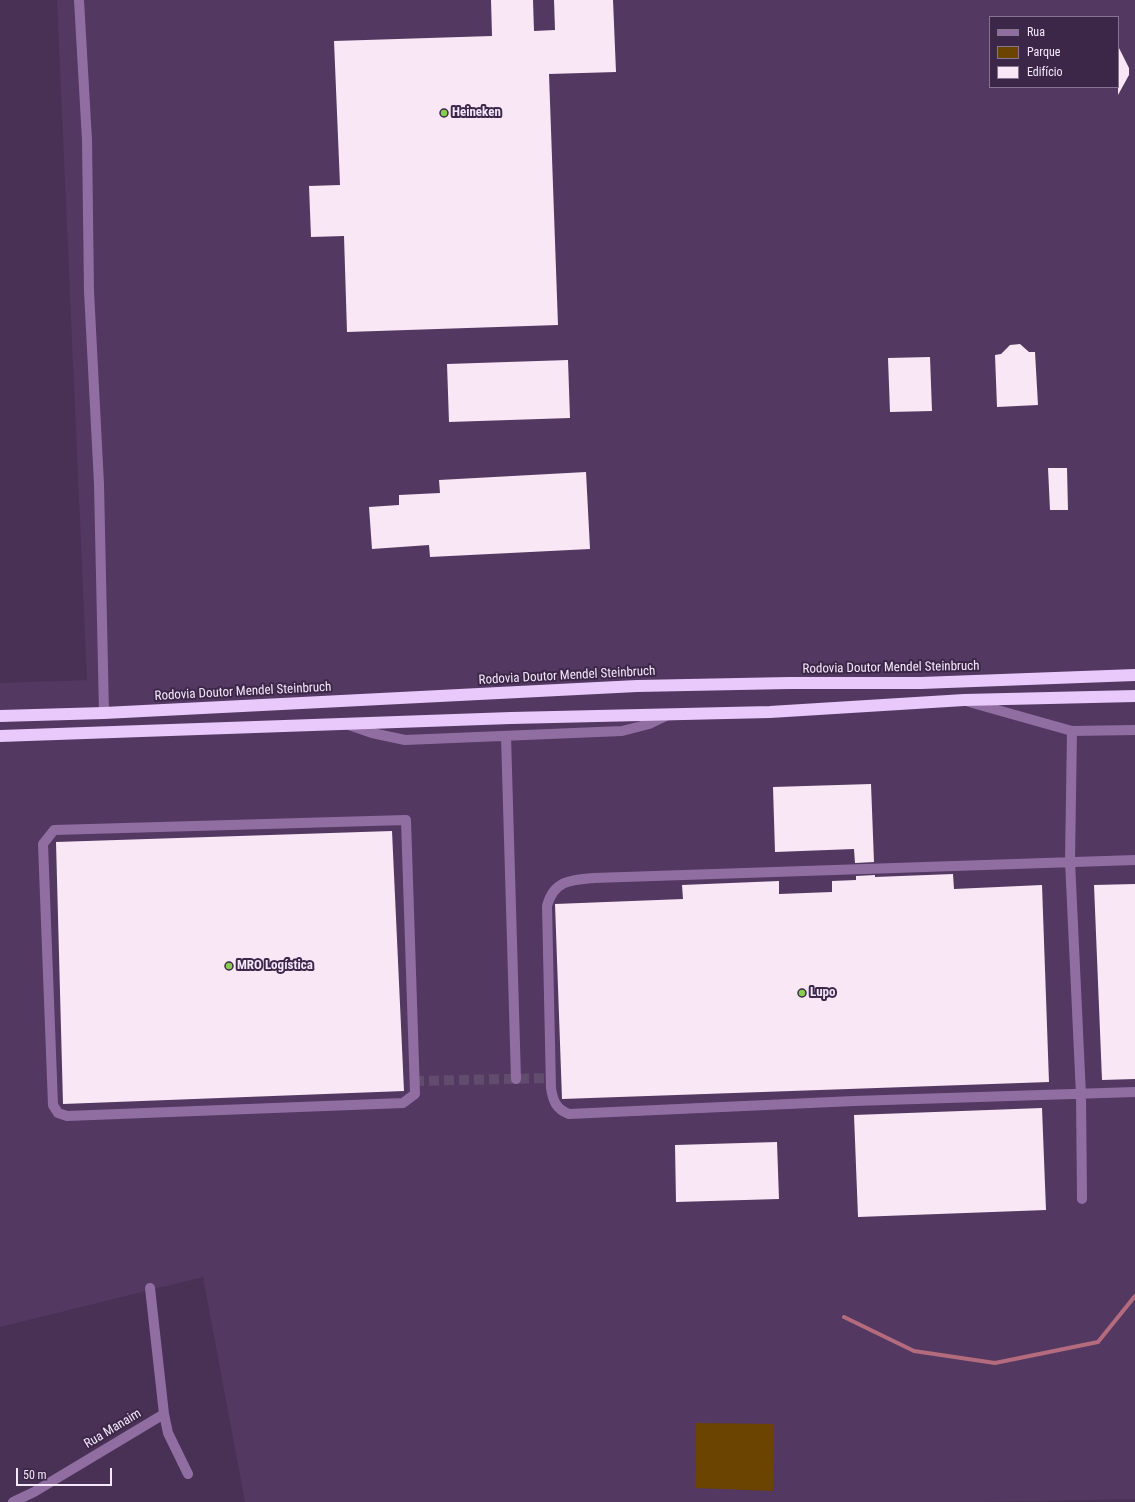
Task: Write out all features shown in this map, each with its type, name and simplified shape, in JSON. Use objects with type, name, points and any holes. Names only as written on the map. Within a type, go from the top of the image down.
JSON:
[{"type":"highway","name":"Rodovia Doutor Mendel Steinbruch","points":[[0,716],[104,713],[638,686],[789,683],[921,683],[1135,675]]},
{"type":"highway","points":[[0,736],[511,718],[770,712],[964,700],[1135,696]]},
{"type":"street","points":[[79,0],[87,140],[89,291],[99,484],[104,713]]},
{"type":"street","points":[[964,700],[1072,731],[1135,730]]},
{"type":"street","points":[[346,724],[372,733],[405,740],[622,731],[649,724],[670,715]]},
{"type":"street","points":[[1072,731],[1070,861],[1081,1095],[1082,1199]]},
{"type":"street","points":[[506,736],[516,1079]]},
{"type":"street","points":[[406,820],[415,1094],[403,1103],[67,1116],[58,1113],[53,1105],[43,844],[54,830],[406,820]]},
{"type":"street","points":[[1135,860],[594,878],[567,882],[557,887],[551,894],[547,906],[551,1088],[555,1104],[558,1109],[569,1114],[854,1101],[1081,1095],[1135,1092]]},
{"type":"street","points":[[150,1288],[164,1414],[168,1432],[188,1474]]},
{"type":"street","name":"Rua Manaim","points":[[13,1502],[34,1492],[164,1414]]},
{"type":"shaded area","points":[[57,0],[1135,0],[1135,1499],[980,1502],[245,1502],[203,1277],[0,1327],[0,683],[87,680]]},
{"type":"green space","points":[[696,1423],[774,1424],[773,1491],[695,1488]]},
{"type":"building","name":"Heineken","points":[[491,0],[533,0],[534,31],[555,30],[554,0],[613,0],[616,72],[549,74],[558,325],[347,332],[344,236],[311,237],[309,186],[340,185],[334,41],[492,36]]},
{"type":"building","points":[[1119,48],[1129,68],[1129,75],[1118,95]]},
{"type":"building","points":[[1020,344],[1029,352],[1035,352],[1038,405],[997,407],[995,355],[1001,354],[1010,345]]},
{"type":"building","points":[[930,357],[932,411],[890,412],[888,358]]},
{"type":"building","points":[[568,360],[570,418],[449,422],[447,364]]},
{"type":"building","points":[[1048,468],[1067,468],[1068,510],[1050,510]]},
{"type":"building","points":[[586,472],[590,549],[430,557],[429,545],[372,549],[369,507],[399,505],[399,495],[440,493],[439,480]]},
{"type":"building","points":[[871,784],[874,862],[855,863],[854,849],[775,852],[773,787]]},
{"type":"building","name":"MRO Logística","points":[[392,831],[404,1091],[63,1104],[56,842]]},
{"type":"building","name":"Lupo","points":[[953,874],[954,889],[1042,885],[1049,1082],[562,1099],[555,904],[683,899],[682,885],[779,881],[779,894],[832,892],[832,881],[856,880],[856,876],[875,875],[875,877]]},
{"type":"building","points":[[1135,884],[1135,1079],[1102,1080],[1094,885]]},
{"type":"building","points":[[1042,1108],[1046,1210],[858,1217],[854,1115]]},
{"type":"building","points":[[777,1142],[779,1199],[676,1202],[675,1145]]},
{"type":"waterway","points":[[844,1317],[914,1351],[995,1363],[1098,1342],[1135,1296]]},
{"type":"tunnel","points":[[414,1081],[551,1078]]},
{"type":"place","name":"Heineken","points":[[444,113]]},
{"type":"place","name":"MRO Logística","points":[[229,966]]},
{"type":"place","name":"Lupo","points":[[802,993]]}]
